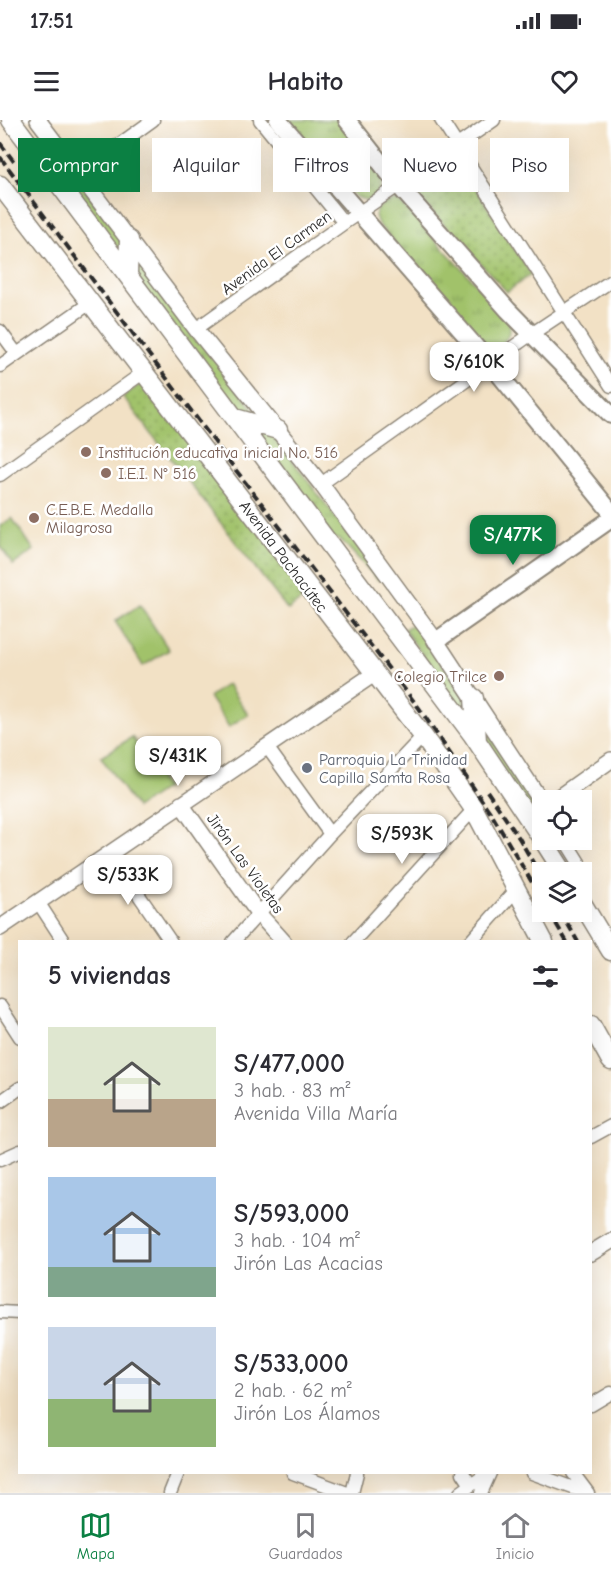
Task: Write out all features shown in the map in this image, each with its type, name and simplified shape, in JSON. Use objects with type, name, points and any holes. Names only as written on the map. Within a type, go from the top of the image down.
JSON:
[{"type":"main road","points":[[11,120],[477,742],[532,803]]},
{"type":"main road","points":[[278,120],[490,363],[611,512]]},
{"type":"main road","points":[[347,120],[382,165]]},
{"type":"main road","name":"Avenida Pachacútec","points":[[0,185],[423,736],[474,809],[543,940]]},
{"type":"main road","points":[[404,192],[530,335],[611,415]]},
{"type":"main road","points":[[128,275],[129,240]]},
{"type":"main road","points":[[235,418],[278,430]]},
{"type":"main road","points":[[436,641],[611,519]]},
{"type":"main road","points":[[474,699],[477,742]]},
{"type":"main road","points":[[592,920],[611,951]]},
{"type":"main road","points":[[592,1027],[611,1061]]},
{"type":"street","points":[[38,120],[51,138]]},
{"type":"street","points":[[128,138],[153,120]]},
{"type":"street","points":[[261,120],[344,223]]},
{"type":"street","points":[[441,120],[454,138]]},
{"type":"street","name":"Avenida El Carmen","points":[[468,138],[494,120]]},
{"type":"street","points":[[478,174],[611,386]]},
{"type":"street","points":[[92,192],[196,329],[321,484],[436,641],[474,699],[532,800]]},
{"type":"street","name":"Avenida El Carmen","points":[[196,329],[388,192]]},
{"type":"street","points":[[321,484],[530,335],[611,281]]},
{"type":"street","points":[[0,366],[90,303]]},
{"type":"street","points":[[0,331],[17,354]]},
{"type":"street","points":[[0,475],[144,372]]},
{"type":"street","points":[[0,928],[374,674]]},
{"type":"street","points":[[235,940],[330,834],[423,736]]},
{"type":"street","points":[[267,747],[330,834]]},
{"type":"street","points":[[569,790],[611,760]]},
{"type":"street","name":"Jirón Las Violetas","points":[[182,804],[258,913],[282,940]]},
{"type":"street","points":[[355,940],[474,809]]},
{"type":"street","points":[[110,853],[170,940]]},
{"type":"street","points":[[472,940],[517,889]]},
{"type":"street","points":[[38,902],[63,940]]},
{"type":"street","points":[[0,1006],[18,1034]]},
{"type":"street","points":[[0,1102],[18,1090]]},
{"type":"street","points":[[592,1136],[611,1126]]},
{"type":"street","points":[[0,1161],[18,1152]]},
{"type":"street","points":[[592,1252],[611,1241]]},
{"type":"street","points":[[0,1312],[18,1313]]},
{"type":"street","points":[[592,1404],[611,1393]]},
{"type":"street","points":[[170,1493],[178,1474]]},
{"type":"street","points":[[295,1474],[347,1493]]},
{"type":"street","points":[[352,1493],[357,1474]]},
{"type":"street","points":[[464,1474],[471,1485]]},
{"type":"street","points":[[460,1493],[488,1474]]},
{"type":"street","points":[[482,1493],[489,1474]]},
{"type":"street","points":[[535,1474],[587,1493]]},
{"type":"street","points":[[574,1474],[587,1493]]},
{"type":"green space","points":[[288,120],[340,120],[353,138],[304,138]]},
{"type":"green space","points":[[370,160],[380,174],[381,187],[377,194],[366,200],[356,197],[352,192],[370,192]]},
{"type":"green space","points":[[70,192],[87,192],[383,579],[378,580],[341,540],[333,538]]},
{"type":"green space","points":[[414,192],[478,192],[531,274],[507,292]]},
{"type":"green space","points":[[398,200],[508,318],[508,335],[502,343],[497,346],[485,345],[378,224],[375,216],[380,206],[386,202]]},
{"type":"green space","points":[[146,380],[308,595],[288,610],[123,397]]},
{"type":"green space","points":[[12,518],[34,550],[13,565],[0,545],[0,526]]},
{"type":"green space","points":[[140,605],[169,650],[143,666],[115,621]]},
{"type":"green space","points":[[415,623],[532,798],[532,807],[529,809],[404,629]]},
{"type":"green space","points":[[227,684],[248,714],[229,727],[209,697]]},
{"type":"green space","points":[[132,737],[166,788],[136,808],[101,757]]},
{"type":"railway","points":[[0,143],[15,163]]},
{"type":"railway","points":[[0,157],[419,708],[492,815],[532,882]]},
{"type":"railway","points":[[487,791],[533,862]]},
{"type":"railway","points":[[555,922],[566,940]]},
{"type":"railway","points":[[567,922],[577,940]]},
{"type":"place","name":"Institución educativa inicial No. 516","points":[[86,452]]},
{"type":"place","name":"I.E.I. N° 516","points":[[106,473]]},
{"type":"place","name":"C.E.B.E. Medalla Milagrosa","points":[[34,518]]},
{"type":"place","name":"Colegio Trilce","points":[[499,676]]},
{"type":"place","name":"Parroquia La Trinidad Capilla Samta Rosa","points":[[307,768]]}]
